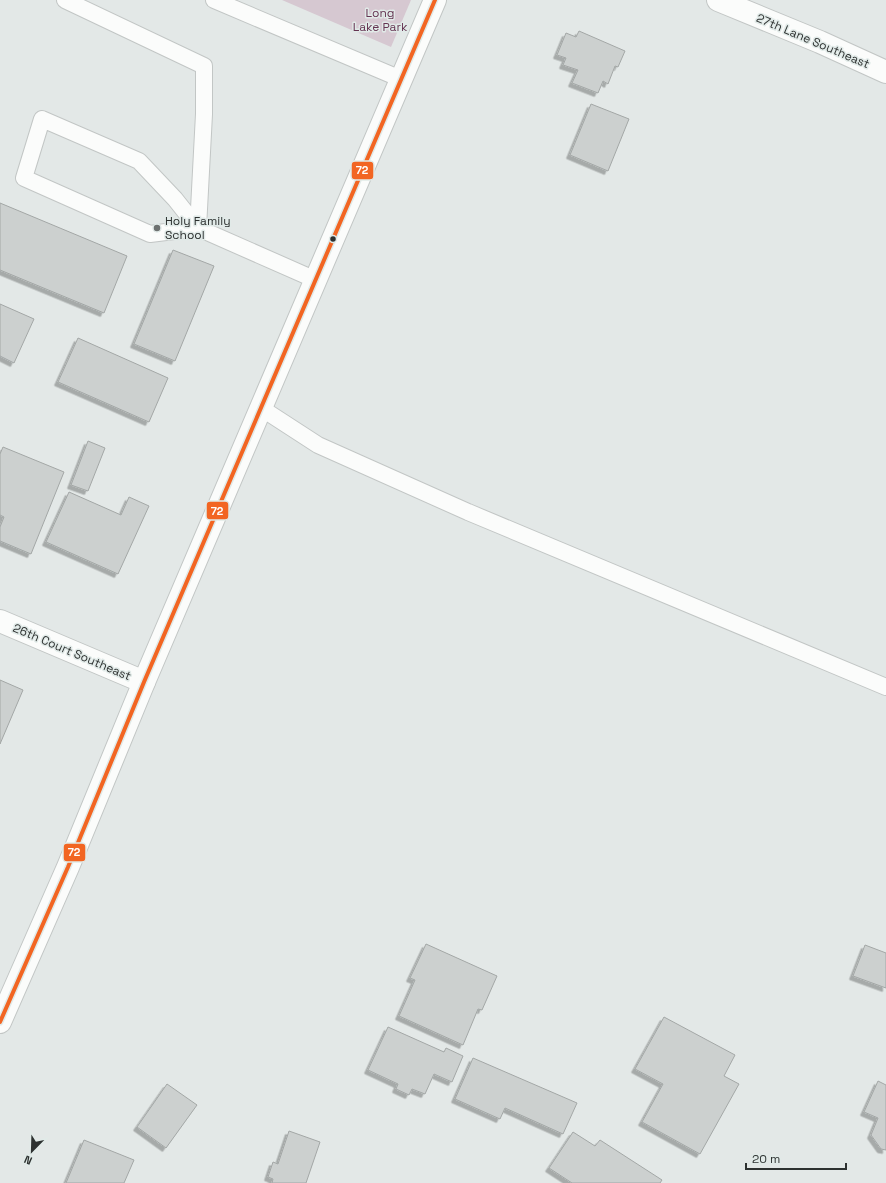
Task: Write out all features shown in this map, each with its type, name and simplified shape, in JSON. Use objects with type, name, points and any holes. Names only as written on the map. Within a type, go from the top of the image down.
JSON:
[{"type":"street","points":[[0,1022],[68,867],[144,682],[435,0]]},
{"type":"street","name":"27th Lane Southeast","points":[[718,0],[820,42],[886,72]]},
{"type":"street","name":"26th Court Southeast","points":[[0,621],[144,682]]},
{"type":"lane","points":[[65,0],[204,66],[204,114],[198,228]]},
{"type":"lane","points":[[214,0],[401,79]]},
{"type":"lane","points":[[198,228],[150,234],[24,178],[42,119],[139,161],[175,199],[198,228],[316,280]]},
{"type":"lane","points":[[260,408],[318,445],[468,512],[886,687]]},
{"type":"green space","name":"Long Lake Park","points":[[282,0],[411,0],[391,47]]},
{"type":"building","points":[[579,31],[625,51],[618,67],[615,66],[608,84],[603,81],[598,93],[572,83],[578,70],[563,65],[566,58],[557,55],[566,33],[576,37]]},
{"type":"building","points":[[591,104],[629,119],[608,171],[570,155]]},
{"type":"building","points":[[0,203],[127,256],[104,313],[0,270]]},
{"type":"building","points":[[173,250],[214,266],[175,361],[134,344]]},
{"type":"building","points":[[0,304],[34,319],[14,363],[0,356]]},
{"type":"building","points":[[78,338],[168,378],[149,422],[58,382]]},
{"type":"building","points":[[88,441],[105,448],[88,491],[71,485]]},
{"type":"building","points":[[3,447],[64,472],[31,554],[0,541],[0,527],[4,517],[0,515],[0,454]]},
{"type":"building","points":[[69,492],[121,515],[129,497],[149,506],[118,574],[46,542]]},
{"type":"building","points":[[0,680],[23,690],[0,744]]},
{"type":"building","points":[[426,944],[497,976],[482,1010],[478,1009],[463,1045],[399,1016],[415,980],[410,978]]},
{"type":"building","points":[[865,945],[886,953],[886,988],[853,976]]},
{"type":"building","points":[[664,1017],[735,1055],[724,1076],[739,1084],[700,1154],[642,1122],[663,1084],[635,1069]]},
{"type":"building","points":[[388,1027],[444,1052],[446,1048],[463,1056],[452,1082],[434,1074],[425,1094],[412,1089],[409,1095],[396,1089],[398,1084],[368,1070]]},
{"type":"building","points":[[473,1058],[577,1103],[563,1134],[505,1108],[500,1119],[455,1099]]},
{"type":"building","points":[[878,1081],[886,1085],[886,1150],[881,1149],[871,1135],[878,1118],[864,1112]]},
{"type":"building","points":[[167,1084],[197,1105],[166,1148],[137,1127]]},
{"type":"building","points":[[289,1131],[320,1142],[306,1183],[272,1183],[273,1179],[268,1177],[273,1162],[278,1164]]},
{"type":"building","points":[[573,1132],[595,1146],[600,1140],[662,1180],[660,1183],[572,1183],[549,1168]]},
{"type":"building","points":[[84,1140],[134,1160],[124,1183],[66,1183]]},
{"type":"transit line","name":"72","points":[[0,1022],[68,867],[144,682],[435,0]]},
{"type":"place","name":"Holy Family School","points":[[157,228]]}]
